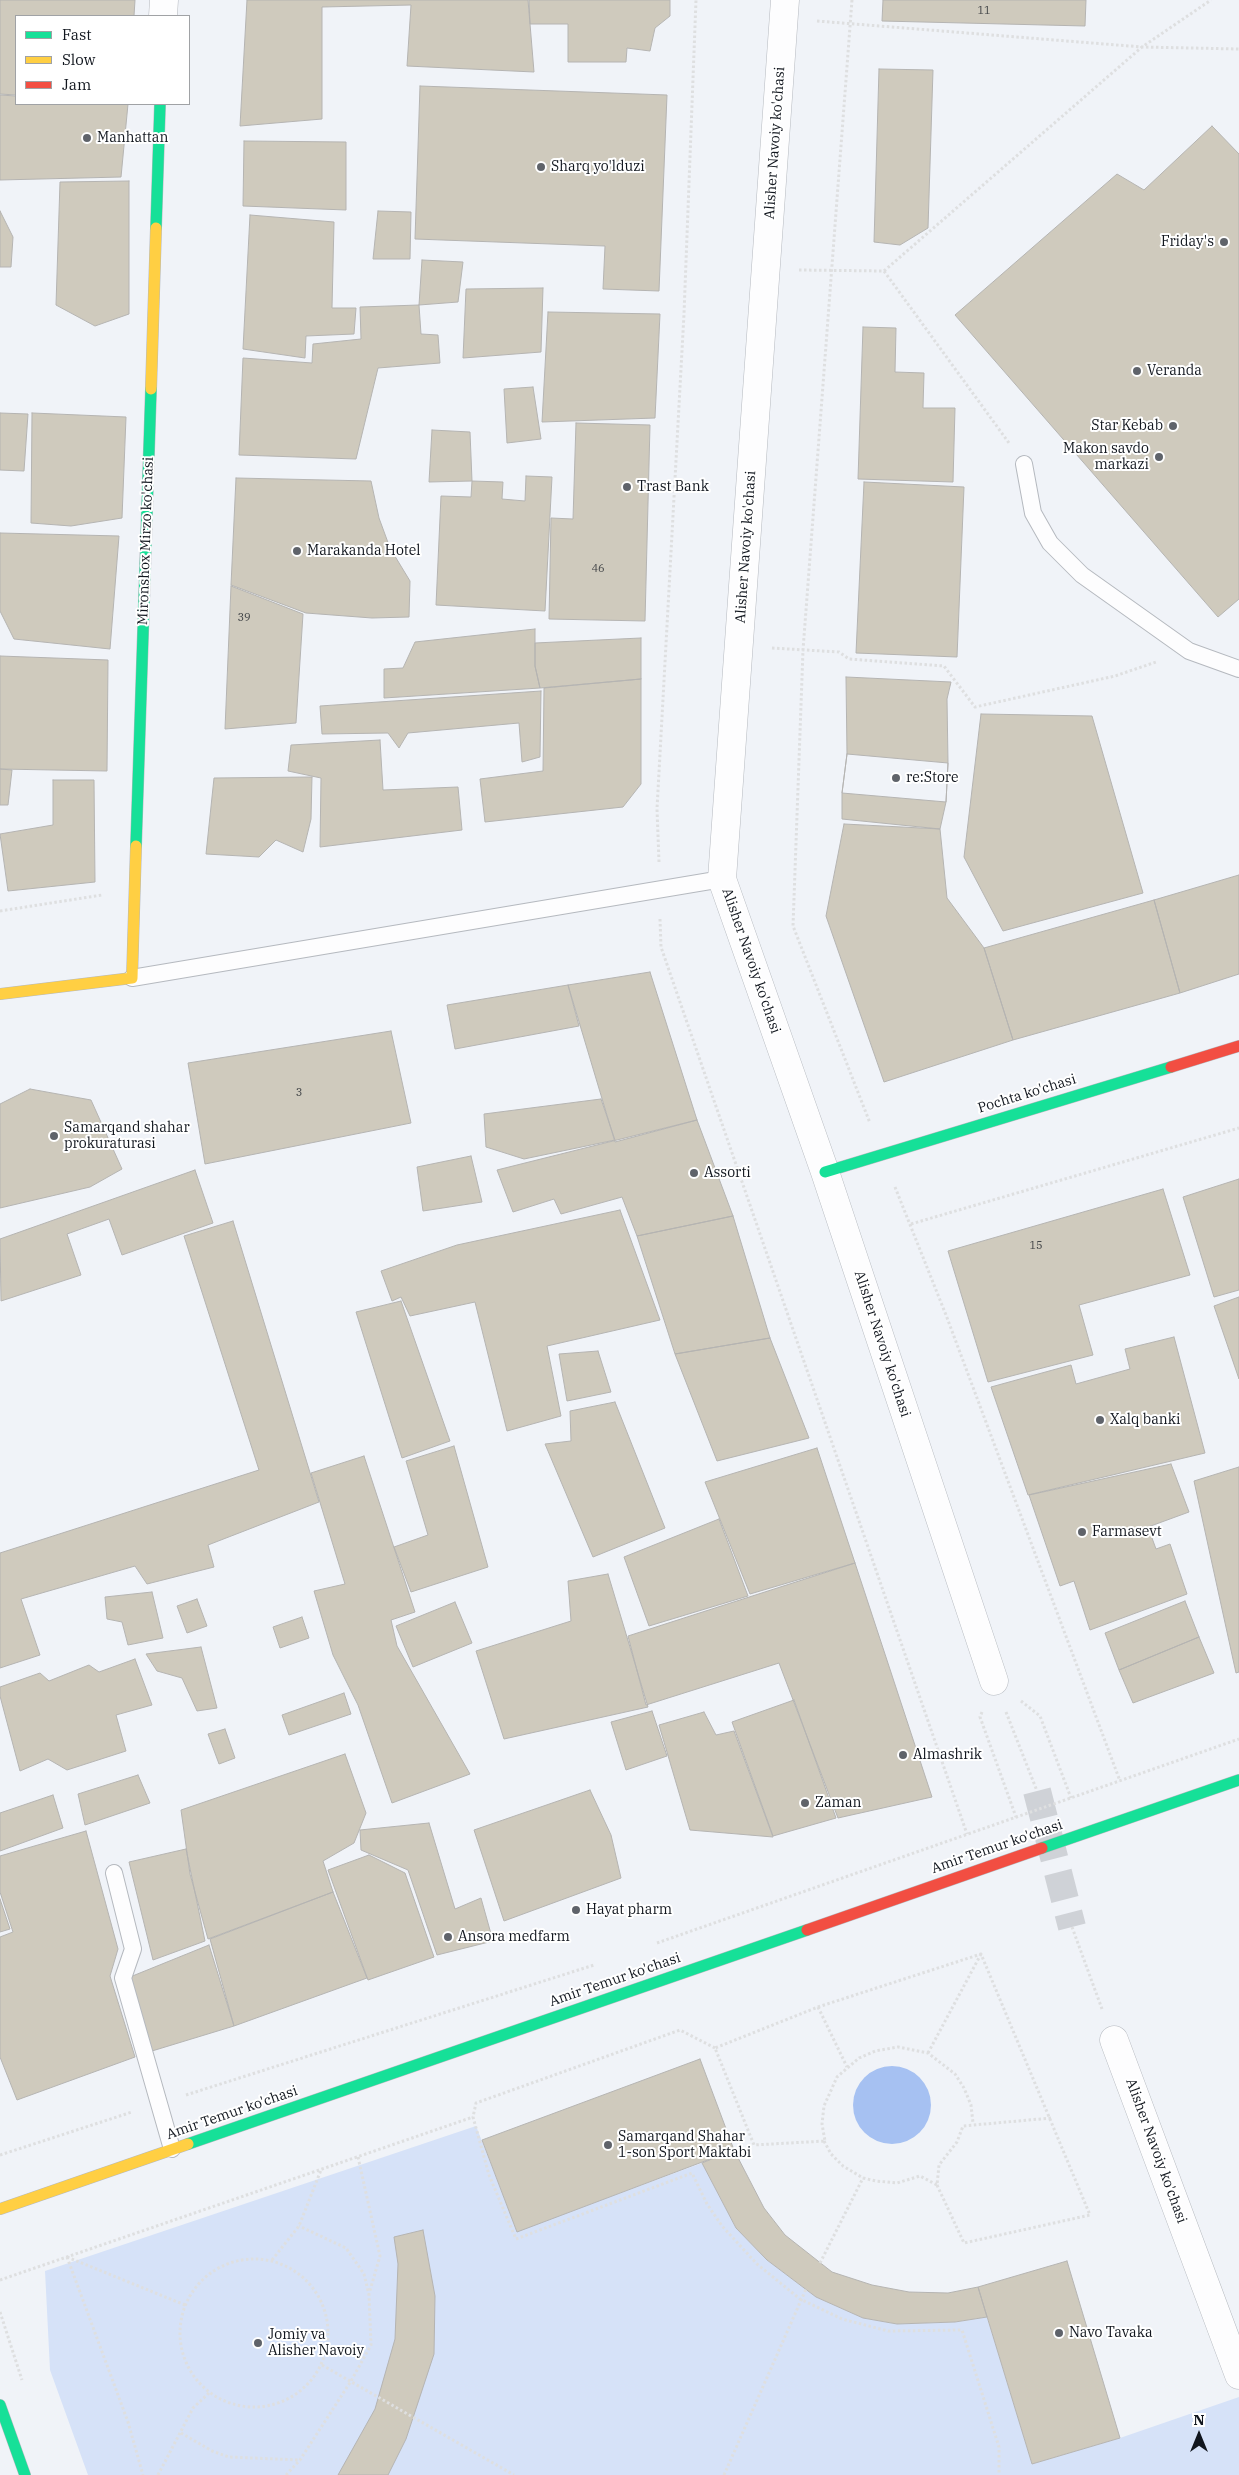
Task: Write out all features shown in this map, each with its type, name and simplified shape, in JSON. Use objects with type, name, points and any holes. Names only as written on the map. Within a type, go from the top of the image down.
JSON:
[{"type":"street","points":[[163,15],[164,0]]},
{"type":"street","name":"Alisher Navoiy ko'chasi","points":[[785,9],[722,879],[825,1172],[994,1681]]},
{"type":"street","name":"Mironshox Mirzo ko'chasi","points":[[132,978],[160,105]]},
{"type":"street","points":[[0,994],[132,978]]},
{"type":"street","name":"Pochta ko'chasi","points":[[825,1172],[1239,1046]]},
{"type":"street","name":"Amir Temur ko'chasi","points":[[0,2209],[1239,1780]]},
{"type":"street","name":"Alisher Navoiy ko'chasi","points":[[1114,2040],[1239,2374]]},
{"type":"street","points":[[0,2405],[25,2475]]},
{"type":"lane","points":[[1024,464],[1033,512],[1050,543],[1082,575],[1189,650],[1239,669]]},
{"type":"lane","points":[[132,978],[722,879]]},
{"type":"lane","points":[[114,1874],[133,1949],[123,1978],[172,2149]]},
{"type":"path","points":[[696,0],[684,314],[657,809],[661,947],[967,1834]]},
{"type":"path","points":[[852,0],[803,650],[793,926],[910,1224],[1120,1781]]},
{"type":"path","points":[[766,270],[884,271],[1142,47],[1211,0]]},
{"type":"path","points":[[785,9],[850,24],[1142,47],[1239,48]]},
{"type":"path","points":[[884,271],[1024,464]]},
{"type":"path","points":[[739,646],[839,652],[849,659],[944,666],[974,707],[1115,676],[1189,650]]},
{"type":"path","points":[[0,911],[135,890]]},
{"type":"path","points":[[910,1224],[1239,1128]]},
{"type":"path","points":[[994,1681],[980,1717],[1016,1817]]},
{"type":"path","points":[[994,1681],[1037,1791]]},
{"type":"path","points":[[994,1681],[1040,1716],[1071,1798]]},
{"type":"path","points":[[649,1946],[1239,1739]]},
{"type":"path","points":[[1072,1927],[1114,2040]]},
{"type":"path","points":[[715,2048],[818,2007],[981,1954]]},
{"type":"path","points":[[928,2054],[981,1954]]},
{"type":"path","points":[[981,1954],[1051,2118],[1090,2215],[964,2244],[937,2185],[939,2165],[957,2142],[963,2126],[973,2123],[1051,2118]]},
{"type":"path","points":[[0,2154],[602,1962]]},
{"type":"path","points":[[818,2007],[846,2067]]},
{"type":"path","points":[[825,2141],[754,2145],[715,2048],[680,2030],[476,2103],[473,2117],[489,2175],[516,2239],[692,2173],[707,2204],[722,2226],[757,2264],[800,2299],[842,2319],[888,2331],[962,2330],[999,2447],[999,2475]]},
{"type":"path","points":[[937,2185],[920,2176],[897,2183],[876,2181],[862,2178],[843,2166],[830,2154],[823,2142],[825,2141],[822,2124],[824,2106],[830,2089],[846,2067],[859,2058],[898,2047],[928,2054],[955,2074],[964,2088],[971,2105],[973,2123]]},
{"type":"path","points":[[0,2280],[473,2117]]},
{"type":"path","points":[[358,2157],[380,2256],[369,2295]]},
{"type":"path","points":[[272,2260],[299,2226],[322,2170]]},
{"type":"path","points":[[820,2263],[862,2178]]},
{"type":"path","points":[[286,2475],[300,2460],[351,2382],[372,2345],[369,2295],[364,2274],[346,2248],[299,2226]]},
{"type":"path","points":[[68,2257],[185,2305]]},
{"type":"path","points":[[68,2257],[128,2422],[143,2475]]},
{"type":"path","points":[[250,2258],[272,2260],[292,2268],[309,2282],[322,2300],[328,2321],[328,2343],[322,2364],[309,2383],[292,2396],[272,2405],[244,2406],[229,2403],[210,2392],[194,2377],[185,2361],[180,2344],[180,2324],[185,2305],[195,2288],[209,2274],[228,2263],[250,2258]]},
{"type":"path","points":[[724,2475],[806,2289]]},
{"type":"path","points":[[322,2364],[514,2475]]},
{"type":"path","points":[[158,2475],[193,2408],[210,2392]]},
{"type":"path","points":[[181,2433],[212,2451],[229,2457],[300,2460]]},
{"type":"shaded area","points":[[476,2126],[517,2231],[702,2163],[736,2228],[767,2260],[816,2297],[863,2318],[897,2324],[955,2322],[987,2317],[1032,2464],[1120,2438],[1239,2397],[1239,2475],[88,2475],[50,2370],[45,2271]]},
{"type":"water","points":[[892,2066],[907,2069],[920,2077],[928,2090],[931,2105],[928,2120],[920,2133],[907,2141],[892,2144],[877,2141],[864,2133],[856,2120],[853,2105],[856,2090],[864,2077],[877,2069]]},
{"type":"building","points":[[0,0],[135,0],[134,15],[15,15],[15,95],[0,94]]},
{"type":"building","points":[[247,0],[528,0],[534,72],[407,66],[411,5],[322,7],[322,119],[240,126]]},
{"type":"building","points":[[529,0],[670,0],[670,16],[655,28],[650,51],[627,48],[626,62],[568,62],[568,24],[530,24]]},
{"type":"building","points":[[883,0],[1086,0],[1085,26],[882,21]]},
{"type":"building","points":[[879,69],[933,70],[928,228],[900,245],[874,242]]},
{"type":"building","name":"Sharq yo'lduzi","points":[[420,86],[667,95],[659,291],[603,289],[605,246],[415,239]]},
{"type":"building","points":[[0,95],[15,96],[15,105],[128,105],[121,177],[0,180]]},
{"type":"building","name":"Makon savdo markazi","points":[[1212,126],[1239,154],[1239,599],[1218,617],[955,315],[1117,174],[1144,190]]},
{"type":"building","points":[[244,141],[346,142],[346,210],[243,206]]},
{"type":"building","points":[[129,181],[129,314],[95,326],[56,305],[60,182]]},
{"type":"building","points":[[0,211],[13,237],[11,267],[0,267]]},
{"type":"building","points":[[378,211],[411,212],[410,259],[373,259]]},
{"type":"building","points":[[250,215],[334,222],[332,308],[356,308],[354,334],[306,336],[305,358],[243,349]]},
{"type":"building","points":[[422,260],[463,262],[458,302],[419,305]]},
{"type":"building","points":[[543,288],[541,352],[463,358],[466,289]]},
{"type":"building","points":[[419,305],[421,334],[438,335],[440,363],[378,368],[356,459],[239,455],[243,358],[312,363],[313,344],[361,339],[360,307]]},
{"type":"building","points":[[548,312],[660,314],[655,418],[542,422]]},
{"type":"building","points":[[863,327],[896,328],[895,372],[924,373],[923,408],[955,408],[953,482],[858,479]]},
{"type":"building","points":[[533,387],[541,439],[507,443],[504,389]]},
{"type":"building","points":[[0,413],[28,414],[24,471],[0,470]]},
{"type":"building","points":[[32,413],[126,417],[122,518],[71,526],[31,523]]},
{"type":"building","points":[[576,423],[650,425],[645,621],[549,619],[551,518],[573,519]]},
{"type":"building","points":[[432,430],[470,432],[472,481],[429,482]]},
{"type":"building","points":[[526,476],[552,477],[545,611],[436,605],[441,496],[471,497],[472,481],[503,482],[502,499],[525,501]]},
{"type":"building","points":[[236,478],[371,481],[379,518],[390,548],[410,581],[409,617],[372,618],[306,613],[231,585]]},
{"type":"building","points":[[864,482],[964,487],[957,657],[856,653]]},
{"type":"building","points":[[0,533],[119,536],[110,649],[14,639],[0,611]]},
{"type":"building","points":[[231,586],[303,614],[296,723],[225,729]]},
{"type":"building","points":[[535,629],[535,666],[540,688],[384,698],[384,669],[403,668],[415,642]]},
{"type":"building","points":[[641,638],[641,679],[540,688],[535,666],[535,643]]},
{"type":"building","points":[[0,656],[108,660],[107,771],[0,769]]},
{"type":"building","points":[[846,677],[951,682],[947,699],[948,763],[946,802],[940,829],[842,819],[842,793],[847,754]]},
{"type":"building","points":[[641,679],[641,784],[623,807],[485,822],[480,779],[543,771],[544,688]]},
{"type":"building","points":[[541,691],[540,757],[522,762],[519,723],[408,733],[399,748],[388,733],[322,734],[320,706]]},
{"type":"building","points":[[981,714],[1092,716],[1143,893],[1003,931],[964,857]]},
{"type":"building","points":[[380,740],[383,790],[458,787],[462,830],[320,847],[321,778],[288,771],[291,745]]},
{"type":"building","name":"re:Store","points":[[847,754],[948,763],[946,802],[842,793]]},
{"type":"building","points":[[0,769],[12,770],[8,805],[0,805]]},
{"type":"building","points":[[312,777],[311,819],[303,852],[276,840],[259,857],[206,854],[214,778]]},
{"type":"building","points":[[53,780],[94,780],[95,882],[8,891],[0,834],[53,825]]},
{"type":"building","points":[[844,824],[940,829],[947,898],[984,948],[1013,1040],[884,1082],[826,916]]},
{"type":"building","points":[[1239,875],[1239,974],[1180,993],[1154,900]]},
{"type":"building","points":[[1154,900],[1180,993],[1013,1040],[984,948]]},
{"type":"building","points":[[650,972],[697,1120],[615,1142],[568,985]]},
{"type":"building","points":[[568,985],[579,1026],[455,1049],[447,1005]]},
{"type":"building","points":[[391,1031],[411,1123],[205,1164],[188,1063]]},
{"type":"building","name":"Samarqand shahar prokuraturasi","points":[[30,1089],[91,1100],[122,1169],[90,1187],[0,1208],[0,1104]]},
{"type":"building","points":[[601,1099],[615,1140],[524,1159],[486,1147],[484,1114]]},
{"type":"building","points":[[697,1120],[733,1216],[637,1236],[622,1197],[561,1214],[554,1199],[513,1212],[497,1170]]},
{"type":"building","points":[[471,1156],[482,1202],[423,1211],[417,1167]]},
{"type":"building","points":[[195,1170],[213,1223],[122,1255],[109,1219],[67,1234],[81,1275],[1,1301],[0,1239]]},
{"type":"building","points":[[1239,1179],[1239,1290],[1214,1297],[1183,1197]]},
{"type":"building","points":[[1163,1189],[1190,1275],[1079,1305],[1093,1355],[988,1382],[948,1251]]},
{"type":"building","points":[[620,1210],[660,1320],[547,1346],[561,1416],[507,1431],[475,1302],[410,1316],[401,1297],[392,1301],[381,1271],[457,1245]]},
{"type":"building","points":[[733,1216],[770,1338],[675,1354],[637,1236]]},
{"type":"building","points":[[233,1221],[319,1502],[208,1545],[214,1567],[147,1584],[135,1566],[21,1599],[40,1655],[0,1668],[0,1553],[259,1470],[184,1236]]},
{"type":"building","points":[[1239,1297],[1239,1379],[1214,1306]]},
{"type":"building","points":[[401,1301],[450,1441],[402,1458],[356,1312]]},
{"type":"building","name":"Xalq banki","points":[[1174,1337],[1205,1453],[1028,1495],[991,1387],[1071,1365],[1076,1384],[1130,1369],[1125,1349]]},
{"type":"building","points":[[770,1338],[809,1438],[717,1461],[675,1354]]},
{"type":"building","points":[[598,1351],[611,1392],[567,1401],[559,1354]]},
{"type":"building","points":[[615,1402],[665,1528],[593,1557],[545,1444],[571,1441],[570,1411]]},
{"type":"building","points":[[454,1446],[488,1567],[411,1592],[394,1547],[428,1535],[406,1461]]},
{"type":"building","points":[[817,1448],[855,1563],[750,1594],[705,1482]]},
{"type":"building","points":[[364,1456],[415,1612],[391,1620],[397,1646],[470,1774],[392,1803],[358,1705],[333,1655],[314,1591],[345,1584],[311,1473]]},
{"type":"building","points":[[1171,1464],[1189,1512],[1148,1527],[1156,1549],[1170,1544],[1187,1594],[1090,1630],[1074,1581],[1060,1586],[1029,1495]]},
{"type":"building","points":[[1239,1467],[1239,1672],[1236,1673],[1194,1481]]},
{"type":"building","points":[[719,1519],[748,1596],[649,1626],[624,1557]]},
{"type":"building","points":[[855,1563],[932,1797],[838,1818],[779,1663],[646,1705],[628,1636]]},
{"type":"building","points":[[608,1574],[648,1707],[504,1739],[476,1651],[571,1621],[568,1581]]},
{"type":"building","points":[[152,1592],[163,1638],[128,1645],[122,1622],[107,1619],[105,1597]]},
{"type":"building","points":[[197,1599],[207,1626],[187,1633],[177,1606]]},
{"type":"building","points":[[1185,1601],[1199,1637],[1119,1670],[1105,1633]]},
{"type":"building","points":[[455,1602],[472,1643],[413,1667],[396,1626]]},
{"type":"building","points":[[302,1617],[309,1638],[280,1648],[273,1627]]},
{"type":"building","points":[[1199,1637],[1214,1673],[1133,1703],[1119,1670]]},
{"type":"building","points":[[201,1647],[217,1708],[197,1711],[182,1678],[157,1671],[146,1654]]},
{"type":"building","points":[[135,1659],[152,1705],[116,1715],[126,1751],[67,1770],[48,1759],[20,1771],[0,1696],[0,1687],[40,1673],[49,1681],[89,1665],[99,1672]]},
{"type":"building","points":[[344,1693],[351,1714],[289,1735],[282,1715]]},
{"type":"building","points":[[794,1700],[836,1818],[773,1836],[732,1722]]},
{"type":"building","points":[[652,1711],[667,1756],[626,1770],[611,1722]]},
{"type":"building","points":[[704,1712],[716,1735],[734,1731],[773,1837],[690,1830],[659,1725]]},
{"type":"building","points":[[225,1729],[235,1758],[219,1764],[208,1734]]},
{"type":"building","points":[[345,1754],[366,1813],[354,1843],[323,1861],[333,1892],[208,1939],[190,1874],[181,1810]]},
{"type":"building","points":[[138,1775],[150,1803],[85,1825],[78,1794]]},
{"type":"building","points":[[590,1790],[611,1835],[621,1878],[504,1921],[474,1830]]},
{"type":"building","points":[[53,1795],[63,1828],[0,1851],[0,1813]]},
{"type":"building","points":[[429,1823],[455,1909],[481,1898],[493,1941],[437,1955],[408,1870],[361,1850],[360,1830]]},
{"type":"building","points":[[86,1831],[118,1949],[110,1976],[135,2057],[17,2100],[0,2057],[0,1937],[13,1932],[0,1892],[0,1856]]},
{"type":"building","points":[[186,1849],[205,1941],[153,1960],[129,1862]]},
{"type":"building","points":[[369,1855],[405,1873],[434,1957],[368,1980],[328,1870]]},
{"type":"building","points":[[333,1892],[367,1978],[234,2026],[210,1939]]},
{"type":"building","points":[[0,1899],[10,1929],[0,1932]]},
{"type":"building","points":[[209,1945],[234,2026],[152,2051],[130,1977]]},
{"type":"building","name":"Samarqand Shahar 1-son Sport Maktabi","points":[[700,2059],[734,2150],[517,2232],[482,2140]]},
{"type":"building","points":[[734,2150],[764,2208],[785,2235],[832,2272],[872,2285],[909,2292],[948,2293],[978,2287],[987,2317],[955,2322],[897,2324],[863,2318],[816,2297],[767,2260],[736,2228],[702,2163]]},
{"type":"building","points":[[423,2230],[435,2296],[434,2354],[406,2439],[388,2475],[338,2475],[375,2409],[395,2339],[398,2264],[394,2237]]},
{"type":"building","points":[[1067,2261],[1120,2438],[1032,2464],[978,2287]]},
{"type":"tunnel","points":[[1037,1791],[1072,1927]]},
{"type":"traffic: fast","points":[[156,228],[160,105]]},
{"type":"traffic: fast","points":[[136,846],[151,389]]},
{"type":"traffic: fast","points":[[825,1172],[1171,1067]]},
{"type":"traffic: fast","points":[[1042,1848],[1239,1780]]},
{"type":"traffic: fast","points":[[188,2144],[807,1930]]},
{"type":"traffic: fast","points":[[0,2405],[25,2475]]},
{"type":"traffic: slow","points":[[151,389],[156,228]]},
{"type":"traffic: slow","points":[[0,994],[132,978],[136,846]]},
{"type":"traffic: slow","points":[[0,2209],[188,2144]]},
{"type":"traffic: jam","points":[[1171,1067],[1239,1046]]},
{"type":"traffic: jam","points":[[807,1930],[1042,1848]]},
{"type":"place","name":"Manhattan","points":[[87,138]]},
{"type":"place","name":"Sharq yo'lduzi","points":[[541,167]]},
{"type":"place","name":"Friday's","points":[[1224,242]]},
{"type":"place","name":"Veranda","points":[[1137,371]]},
{"type":"place","name":"Star Kebab","points":[[1173,426]]},
{"type":"place","name":"Makon savdo markazi","points":[[1159,457]]},
{"type":"place","name":"Trast Bank","points":[[627,487]]},
{"type":"place","name":"Marakanda Hotel","points":[[297,551]]},
{"type":"place","name":"re:Store","points":[[896,778]]},
{"type":"place","name":"Samarqand shahar prokuraturasi","points":[[54,1136]]},
{"type":"place","name":"Assorti","points":[[694,1173]]},
{"type":"place","name":"Xalq banki","points":[[1100,1420]]},
{"type":"place","name":"Farmasevt","points":[[1082,1532]]},
{"type":"place","name":"Almashrik","points":[[903,1755]]},
{"type":"place","name":"Zaman","points":[[805,1803]]},
{"type":"place","name":"Hayat pharm","points":[[576,1910]]},
{"type":"place","name":"Ansora medfarm","points":[[448,1937]]},
{"type":"place","name":"Samarqand Shahar 1-son Sport Maktabi","points":[[608,2145]]},
{"type":"place","name":"Navo Tavaka","points":[[1059,2333]]},
{"type":"place","name":"Jomiy va Alisher Navoiy","points":[[258,2343]]}]
